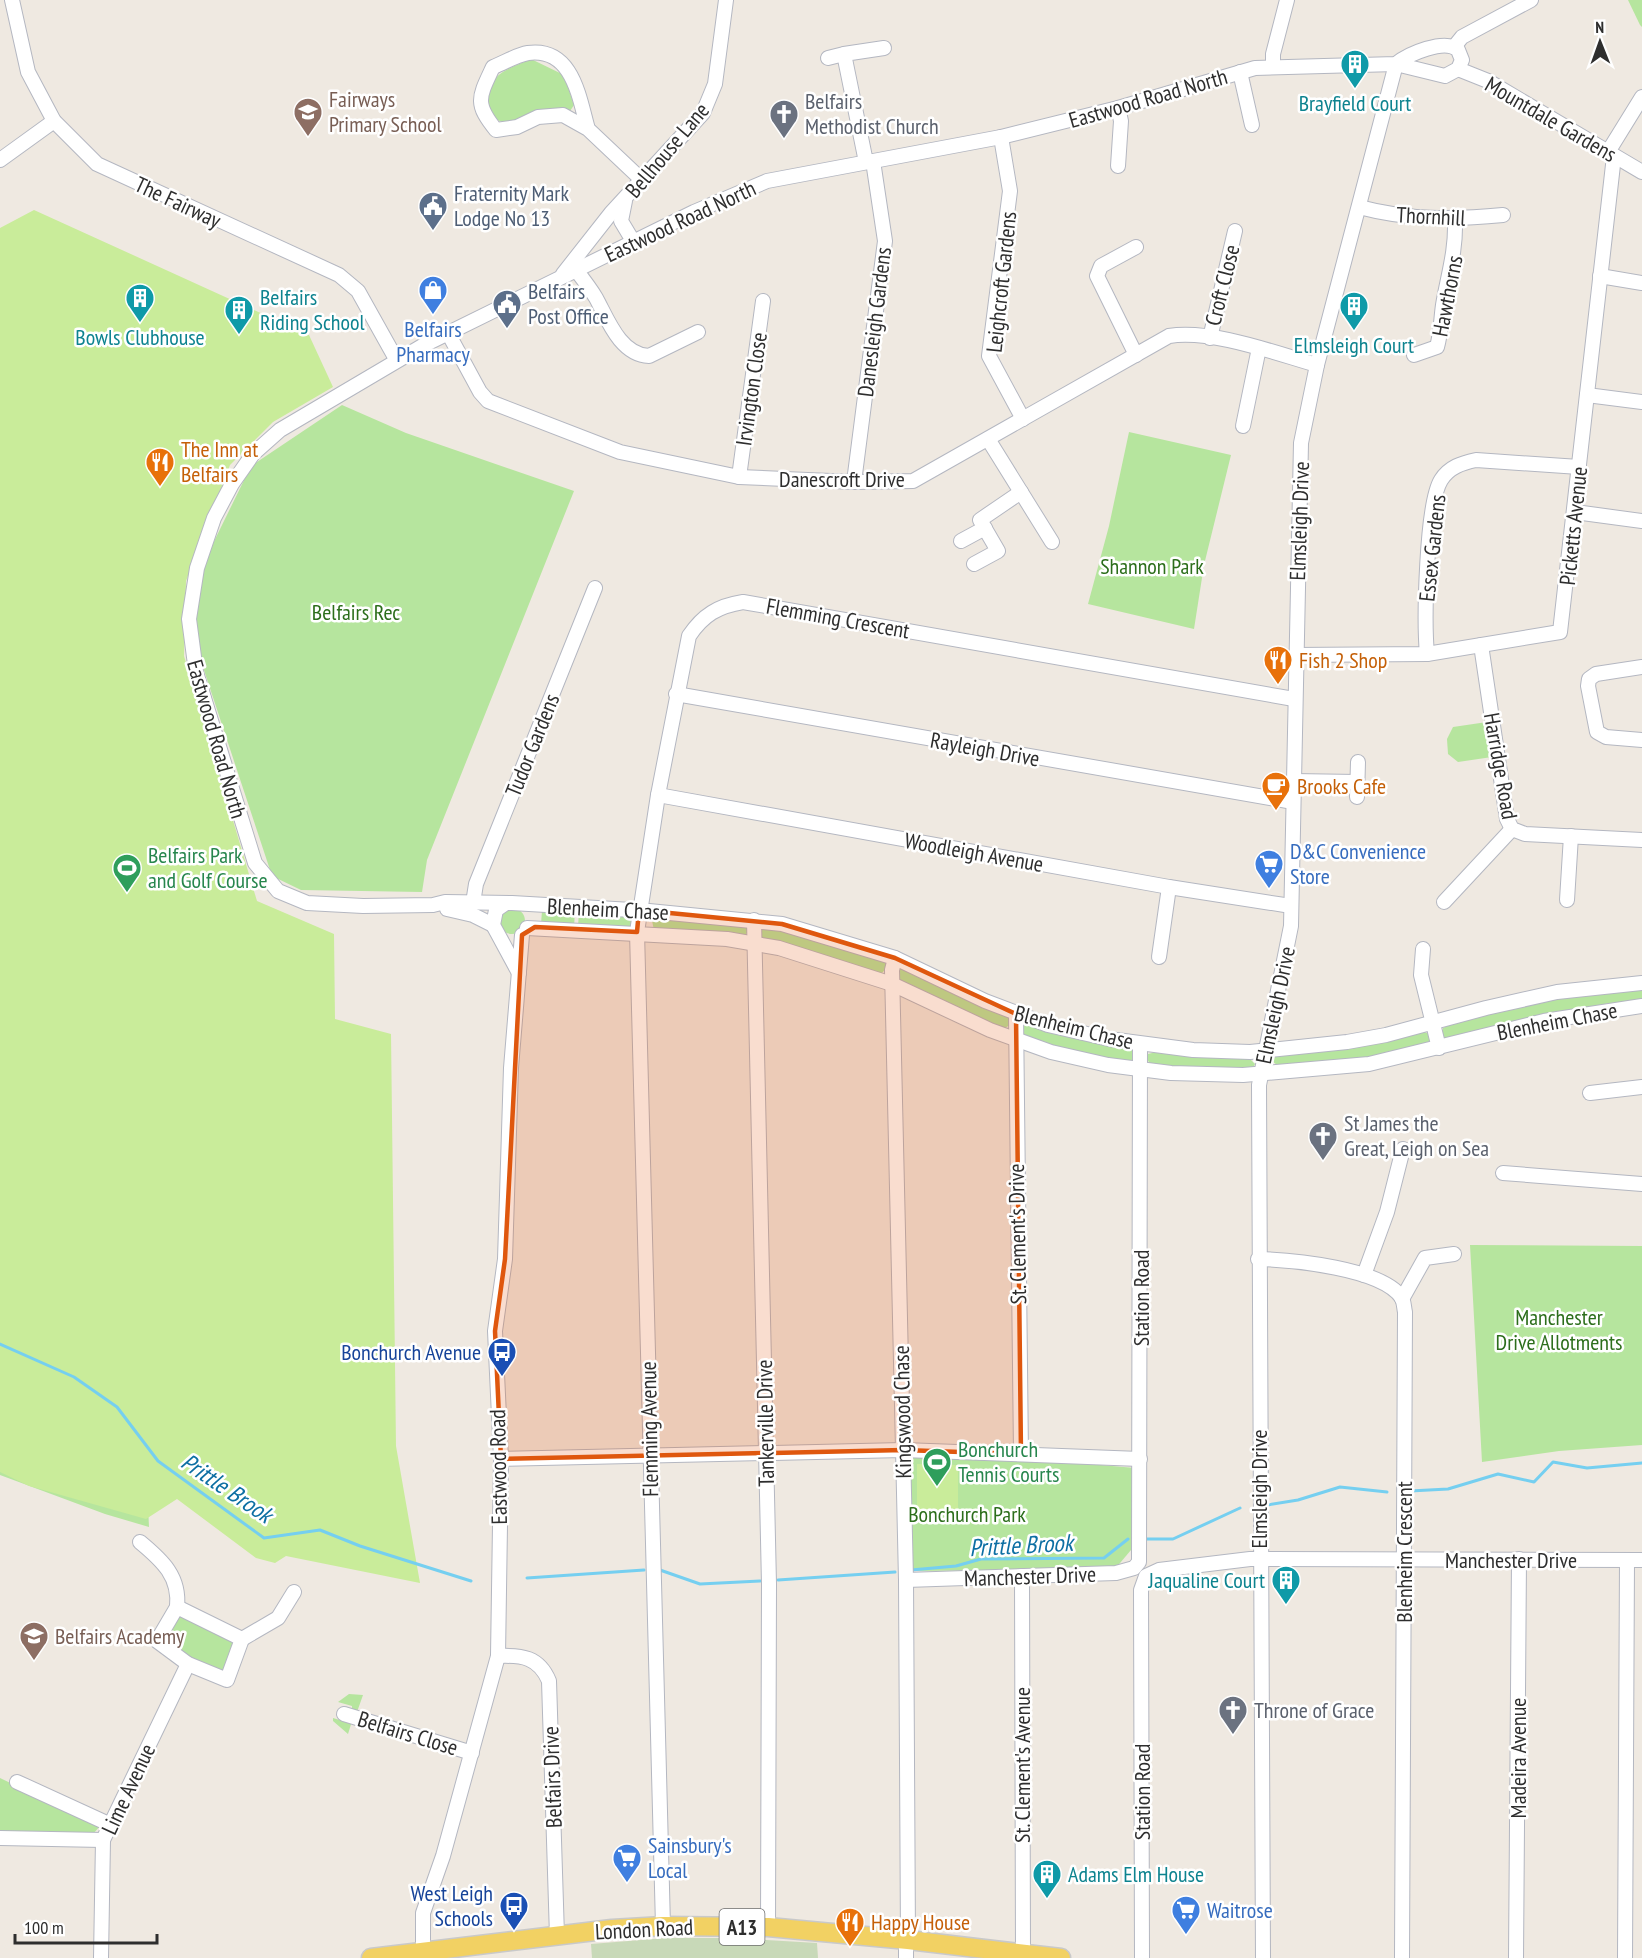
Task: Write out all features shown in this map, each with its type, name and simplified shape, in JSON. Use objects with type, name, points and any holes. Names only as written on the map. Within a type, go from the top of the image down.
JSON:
[{"type":"main road","name":"London Road","points":[[371,1958],[423,1950],[453,1954],[557,1936],[612,1929],[663,1926],[768,1927],[907,1946],[1061,1958]]},
{"type":"street","name":"The Fairway","points":[[12,0],[28,72],[54,121],[97,164],[339,274],[358,291],[396,359]]},
{"type":"street","name":"Bellhouse Lane","points":[[560,278],[605,221],[689,131],[711,97],[718,67],[726,0]]},
{"type":"street","points":[[1273,66],[1273,54],[1287,0]]},
{"type":"street","points":[[1454,46],[1462,37],[1505,6],[1531,0]]},
{"type":"street","points":[[1444,44],[1454,46],[1461,54],[1458,69],[1450,75],[1440,74],[1430,63],[1435,48],[1444,44]]},
{"type":"street","points":[[828,58],[884,48]]},
{"type":"street","name":"Eastwood Road North","points":[[1396,64],[1407,55],[1435,48]]},
{"type":"street","points":[[588,129],[574,78],[560,61],[540,54],[527,53],[493,67],[479,96],[482,113],[496,130],[517,127],[538,117],[563,115],[588,129],[643,181]]},
{"type":"street","name":"Danesleigh Gardens","points":[[844,54],[885,241],[854,483]]},
{"type":"street","name":"Eastwood Road North","points":[[433,905],[363,906],[307,903],[286,896],[269,884],[260,873],[249,848],[196,672],[189,619],[202,548],[214,518],[232,484],[252,454],[280,430],[396,359],[633,241],[767,181],[1001,137],[1118,108],[1240,72],[1273,66],[1396,64],[1440,74]]},
{"type":"street","name":"Elmsleigh Drive","points":[[1263,1958],[1258,1259],[1260,1074],[1291,926],[1301,443],[1317,365],[1396,64]]},
{"type":"street","name":"Mountdale Gardens","points":[[1458,69],[1488,81],[1642,172]]},
{"type":"street","points":[[1240,72],[1252,126]]},
{"type":"street","points":[[1611,154],[1642,97]]},
{"type":"street","points":[[1118,108],[1121,121],[1118,166]]},
{"type":"street","points":[[0,160],[54,121]]},
{"type":"street","name":"Leighcroft Gardens","points":[[1001,137],[1011,191],[989,356],[1023,419]]},
{"type":"street","name":"Picketts Avenue","points":[[1295,655],[1427,654],[1560,632],[1575,512],[1611,154]]},
{"type":"street","points":[[625,201],[621,221],[633,241]]},
{"type":"street","name":"Thornhill","points":[[1359,207],[1400,217],[1455,220],[1503,215]]},
{"type":"street","name":"Hawthorns","points":[[1414,355],[1437,347],[1440,339],[1443,305],[1456,246],[1455,220]]},
{"type":"street","points":[[605,221],[621,221]]},
{"type":"street","name":"Croft Close","points":[[1209,338],[1235,231]]},
{"type":"street","points":[[588,244],[597,259]]},
{"type":"street","points":[[1136,247],[1101,266],[1097,276],[1136,354]]},
{"type":"street","points":[[576,270],[594,296],[612,331],[642,356],[649,356],[698,332]]},
{"type":"street","points":[[1600,276],[1642,283]]},
{"type":"street","name":"Irvington Close","points":[[739,477],[763,301]]},
{"type":"street","name":"Danescroft Drive","points":[[448,333],[480,392],[498,407],[620,452],[739,477],[854,483],[913,481],[1169,336],[1187,333],[1259,348],[1317,365]]},
{"type":"street","points":[[1243,426],[1259,348]]},
{"type":"street","points":[[1587,395],[1642,402]]},
{"type":"street","points":[[988,439],[1052,542]]},
{"type":"street","name":"Essex Gardens","points":[[1427,654],[1425,611],[1433,508],[1441,479],[1448,471],[1461,463],[1476,460],[1579,467]]},
{"type":"street","points":[[974,564],[998,551],[980,520],[1021,492]]},
{"type":"street","points":[[1575,512],[1642,521]]},
{"type":"street","points":[[961,541],[985,528]]},
{"type":"street","name":"Tudor Gardens","points":[[473,903],[476,884],[595,588]]},
{"type":"street","name":"Flemming Crescent","points":[[637,933],[658,795],[689,636],[699,621],[712,611],[743,602],[1294,699]]},
{"type":"street","name":"Harridge Road","points":[[1481,645],[1507,819],[1512,829],[1525,834],[1642,840]]},
{"type":"street","points":[[1642,667],[1596,674],[1588,682],[1597,732],[1606,737],[1642,740]]},
{"type":"street","name":"Rayleigh Drive","points":[[676,694],[1293,802]]},
{"type":"street","points":[[1357,797],[1358,762]]},
{"type":"street","points":[[1293,781],[1357,782]]},
{"type":"street","name":"Woodleigh Avenue","points":[[658,795],[1169,887],[1291,906]]},
{"type":"street","points":[[1444,903],[1512,829]]},
{"type":"street","points":[[1567,900],[1571,836]]},
{"type":"street","points":[[1159,957],[1169,887]]},
{"type":"street","points":[[433,905],[445,902],[511,904],[528,915],[524,932],[509,939],[502,937]]},
{"type":"street","points":[[493,925],[496,910],[511,904]]},
{"type":"street","name":"Blenheim Chase","points":[[511,904],[639,910],[754,920],[819,933],[895,958],[1016,1014],[1080,1033],[1140,1044],[1193,1050],[1264,1051],[1347,1042],[1433,1024],[1486,1008],[1557,992],[1642,983]]},
{"type":"street","points":[[433,905],[461,911],[493,925],[502,937],[519,973]]},
{"type":"street","name":"Tankerville Drive","points":[[754,920],[768,1584],[768,1927]]},
{"type":"street","name":"Blenheim Chase","points":[[524,932],[637,933],[754,944],[804,954],[892,984],[1014,1040],[1078,1058],[1141,1069],[1209,1075],[1260,1074],[1369,1064],[1544,1021],[1642,1006]]},
{"type":"street","name":"Eastwood Road","points":[[423,1950],[423,1913],[472,1753],[498,1656],[501,1459],[495,1331],[504,1259],[510,1080],[524,932]]},
{"type":"street","name":"Flemming Avenue","points":[[637,933],[663,1926]]},
{"type":"street","points":[[1423,949],[1421,975],[1439,1048]]},
{"type":"street","name":"Kingswood Chase","points":[[895,958],[892,984],[906,1580],[907,1946]]},
{"type":"street","name":"St. Clement's Drive","points":[[1016,1014],[1014,1040],[1021,1454]]},
{"type":"street","name":"Station Road","points":[[1140,1044],[1140,1552]]},
{"type":"street","points":[[1590,1093],[1642,1087]]},
{"type":"street","points":[[1364,1275],[1387,1212],[1403,1149]]},
{"type":"street","points":[[1503,1173],[1642,1184]]},
{"type":"street","points":[[1258,1259],[1320,1263],[1364,1275],[1394,1291],[1402,1299],[1425,1258],[1454,1254]]},
{"type":"street","name":"Blenheim Crescent","points":[[1402,1299],[1405,1312],[1402,1958]]},
{"type":"street","points":[[501,1459],[903,1449],[1140,1459]]},
{"type":"street","points":[[140,1542],[166,1563],[179,1591],[177,1607],[158,1641],[188,1664],[227,1680],[242,1639],[278,1618],[294,1592]]},
{"type":"street","name":"Manchester Drive","points":[[906,1580],[1125,1572],[1134,1568],[1139,1562],[1140,1552]]},
{"type":"street","name":"Madeira Avenue","points":[[1516,1958],[1519,1559]]},
{"type":"street","name":"Manchester Drive","points":[[1141,1590],[1142,1581],[1151,1572],[1227,1564],[1238,1560],[1642,1560]]},
{"type":"street","points":[[1625,1958],[1627,1561]]},
{"type":"street","name":"St. Clement's Avenue","points":[[1022,1576],[1024,1955]]},
{"type":"street","name":"Station Road","points":[[1141,1590],[1142,1958]]},
{"type":"street","points":[[177,1607],[242,1639]]},
{"type":"street","name":"Belfairs Drive","points":[[498,1656],[519,1655],[535,1661],[549,1681],[557,1936]]},
{"type":"street","name":"Lime Avenue","points":[[101,1958],[104,1840],[188,1664]]},
{"type":"street","name":"Belfairs Close","points":[[344,1714],[472,1753]]},
{"type":"street","points":[[17,1782],[111,1825]]},
{"type":"street","points":[[0,1838],[104,1840]]},
{"type":"highlighted area","points":[[639,910],[782,924],[895,958],[1016,1014],[1021,1454],[903,1450],[501,1459],[495,1331],[505,1259],[522,935],[535,927],[637,932]]},
{"type":"green space","points":[[1628,0],[1642,0],[1642,27],[1640,25]]},
{"type":"green space","points":[[531,59],[564,75],[574,105],[570,111],[541,112],[513,122],[501,122],[486,111],[486,99],[492,82],[504,71]]},
{"type":"green space","name":"Belfairs Park and Golf Course","points":[[34,210],[309,335],[333,387],[273,422],[230,465],[186,581],[184,656],[257,901],[334,934],[335,1019],[391,1034],[396,1446],[420,1583],[286,1556],[275,1563],[256,1558],[177,1499],[146,1519],[29,1486],[0,1472],[0,228]]},
{"type":"green space","name":"Belfairs Rec","points":[[342,405],[406,433],[574,491],[427,860],[422,892],[301,890],[272,876],[196,646],[197,576],[251,466]]},
{"type":"green space","name":"Shannon Park","points":[[1129,432],[1231,455],[1204,565],[1194,629],[1088,604],[1109,526]]},
{"type":"green space","points":[[1487,722],[1492,757],[1458,762],[1448,754],[1447,739],[1453,727]]},
{"type":"green space","points":[[512,908],[521,912],[525,921],[521,930],[512,934],[503,930],[499,921],[503,912]]},
{"type":"green space","points":[[542,910],[575,912],[574,926],[541,925]]},
{"type":"green space","points":[[579,912],[630,916],[632,925],[630,927],[578,926]]},
{"type":"green space","points":[[651,916],[747,926],[748,932],[743,937],[654,930]]},
{"type":"green space","points":[[767,926],[886,961],[887,967],[882,973],[762,940],[759,931]]},
{"type":"green space","points":[[902,968],[1010,1017],[1010,1025],[1003,1029],[899,981],[898,969]]},
{"type":"green space","points":[[1642,987],[1642,1000],[1610,1003],[1533,1018],[1445,1039],[1442,1036],[1443,1028],[1490,1010],[1541,999]]},
{"type":"green space","points":[[1025,1024],[1133,1049],[1135,1059],[1132,1062],[1104,1058],[1048,1045],[1022,1034],[1021,1027]]},
{"type":"green space","points":[[1424,1032],[1430,1034],[1430,1044],[1392,1053],[1316,1063],[1277,1065],[1272,1061],[1272,1057],[1277,1055]]},
{"type":"green space","points":[[1156,1052],[1250,1059],[1255,1064],[1252,1070],[1151,1066],[1146,1057]]},
{"type":"green space","name":"Manchester Drive Allotments","points":[[1470,1245],[1642,1246],[1642,1445],[1559,1451],[1482,1462]]},
{"type":"green space","points":[[0,1453],[148,1506],[149,1527],[105,1514],[0,1475]]},
{"type":"green space","name":"Bonchurch Park","points":[[910,1456],[1021,1458],[1135,1468],[1131,1550],[1115,1569],[912,1571]]},
{"type":"green space","name":"Bonchurch Tennis Courts","points":[[917,1464],[958,1465],[958,1510],[917,1511]]},
{"type":"green space","points":[[179,1612],[239,1640],[225,1676],[190,1661],[162,1641]]},
{"type":"green space","points":[[349,1694],[363,1695],[357,1712],[352,1711],[352,1706],[338,1702]]},
{"type":"green space","points":[[346,1716],[353,1718],[348,1734],[333,1721],[333,1718],[343,1721]]},
{"type":"green space","points":[[0,1778],[100,1826],[93,1834],[0,1832]]},
{"type":"green space","points":[[666,1938],[734,1938],[817,1943],[818,1958],[592,1958],[591,1944]]},
{"type":"waterway","name":"Prittle Brook","points":[[0,1344],[74,1377],[117,1407],[158,1461],[264,1538],[320,1530],[360,1546],[471,1581]]},
{"type":"waterway","name":"Prittle Brook","points":[[1410,1491],[1448,1489],[1498,1474],[1534,1482],[1553,1462],[1587,1468],[1642,1463]]},
{"type":"waterway","name":"Prittle Brook","points":[[1267,1505],[1298,1500],[1340,1487],[1387,1492]]},
{"type":"waterway","name":"Prittle Brook","points":[[1145,1539],[1173,1539],[1240,1508]]},
{"type":"waterway","name":"Prittle Brook","points":[[911,1570],[956,1566],[981,1559],[1104,1558],[1128,1539]]},
{"type":"waterway","name":"Prittle Brook","points":[[527,1578],[644,1570]]},
{"type":"waterway","name":"Prittle Brook","points":[[660,1570],[700,1584],[760,1581]]},
{"type":"waterway","name":"Prittle Brook","points":[[778,1580],[895,1572]]},
{"type":"place","name":"Brayfield Court","points":[[1355,90]]},
{"type":"place","name":"Fairways Primary School","points":[[308,138]]},
{"type":"place","name":"Belfairs Methodist Church","points":[[784,140]]},
{"type":"place","name":"Fraternity Mark Lodge No 13","points":[[433,232]]},
{"type":"place","name":"Belfairs Pharmacy","points":[[433,316]]},
{"type":"place","name":"Bowls Clubhouse","points":[[140,324]]},
{"type":"place","name":"Belfairs Post Office","points":[[507,330]]},
{"type":"place","name":"Elmsleigh Court","points":[[1354,332]]},
{"type":"place","name":"Belfairs Riding School","points":[[239,336]]},
{"type":"place","name":"The Inn at Belfairs","points":[[160,488]]},
{"type":"place","name":"Fish 2 Shop","points":[[1278,686]]},
{"type":"place","name":"Brooks Cafe","points":[[1276,812]]},
{"type":"place","name":"D&C Convenience Store","points":[[1269,890]]},
{"type":"place","name":"Belfairs Park and Golf Course","points":[[127,894]]},
{"type":"place","name":"St James the Great, Leigh on Sea","points":[[1323,1162]]},
{"type":"place","name":"Bonchurch Avenue","points":[[502,1378]]},
{"type":"place","name":"Bonchurch Tennis Courts","points":[[937,1488]]},
{"type":"place","name":"Jaqualine Court","points":[[1286,1606]]},
{"type":"place","name":"Belfairs Academy","points":[[34,1662]]},
{"type":"place","name":"Throne of Grace","points":[[1233,1736]]},
{"type":"place","name":"Sainsbury's Local","points":[[627,1884]]},
{"type":"place","name":"Adams Elm House","points":[[1047,1900]]},
{"type":"place","name":"West Leigh Schools","points":[[514,1932]]},
{"type":"place","name":"Waitrose","points":[[1186,1936]]},
{"type":"place","name":"Happy House","points":[[850,1948]]}]
